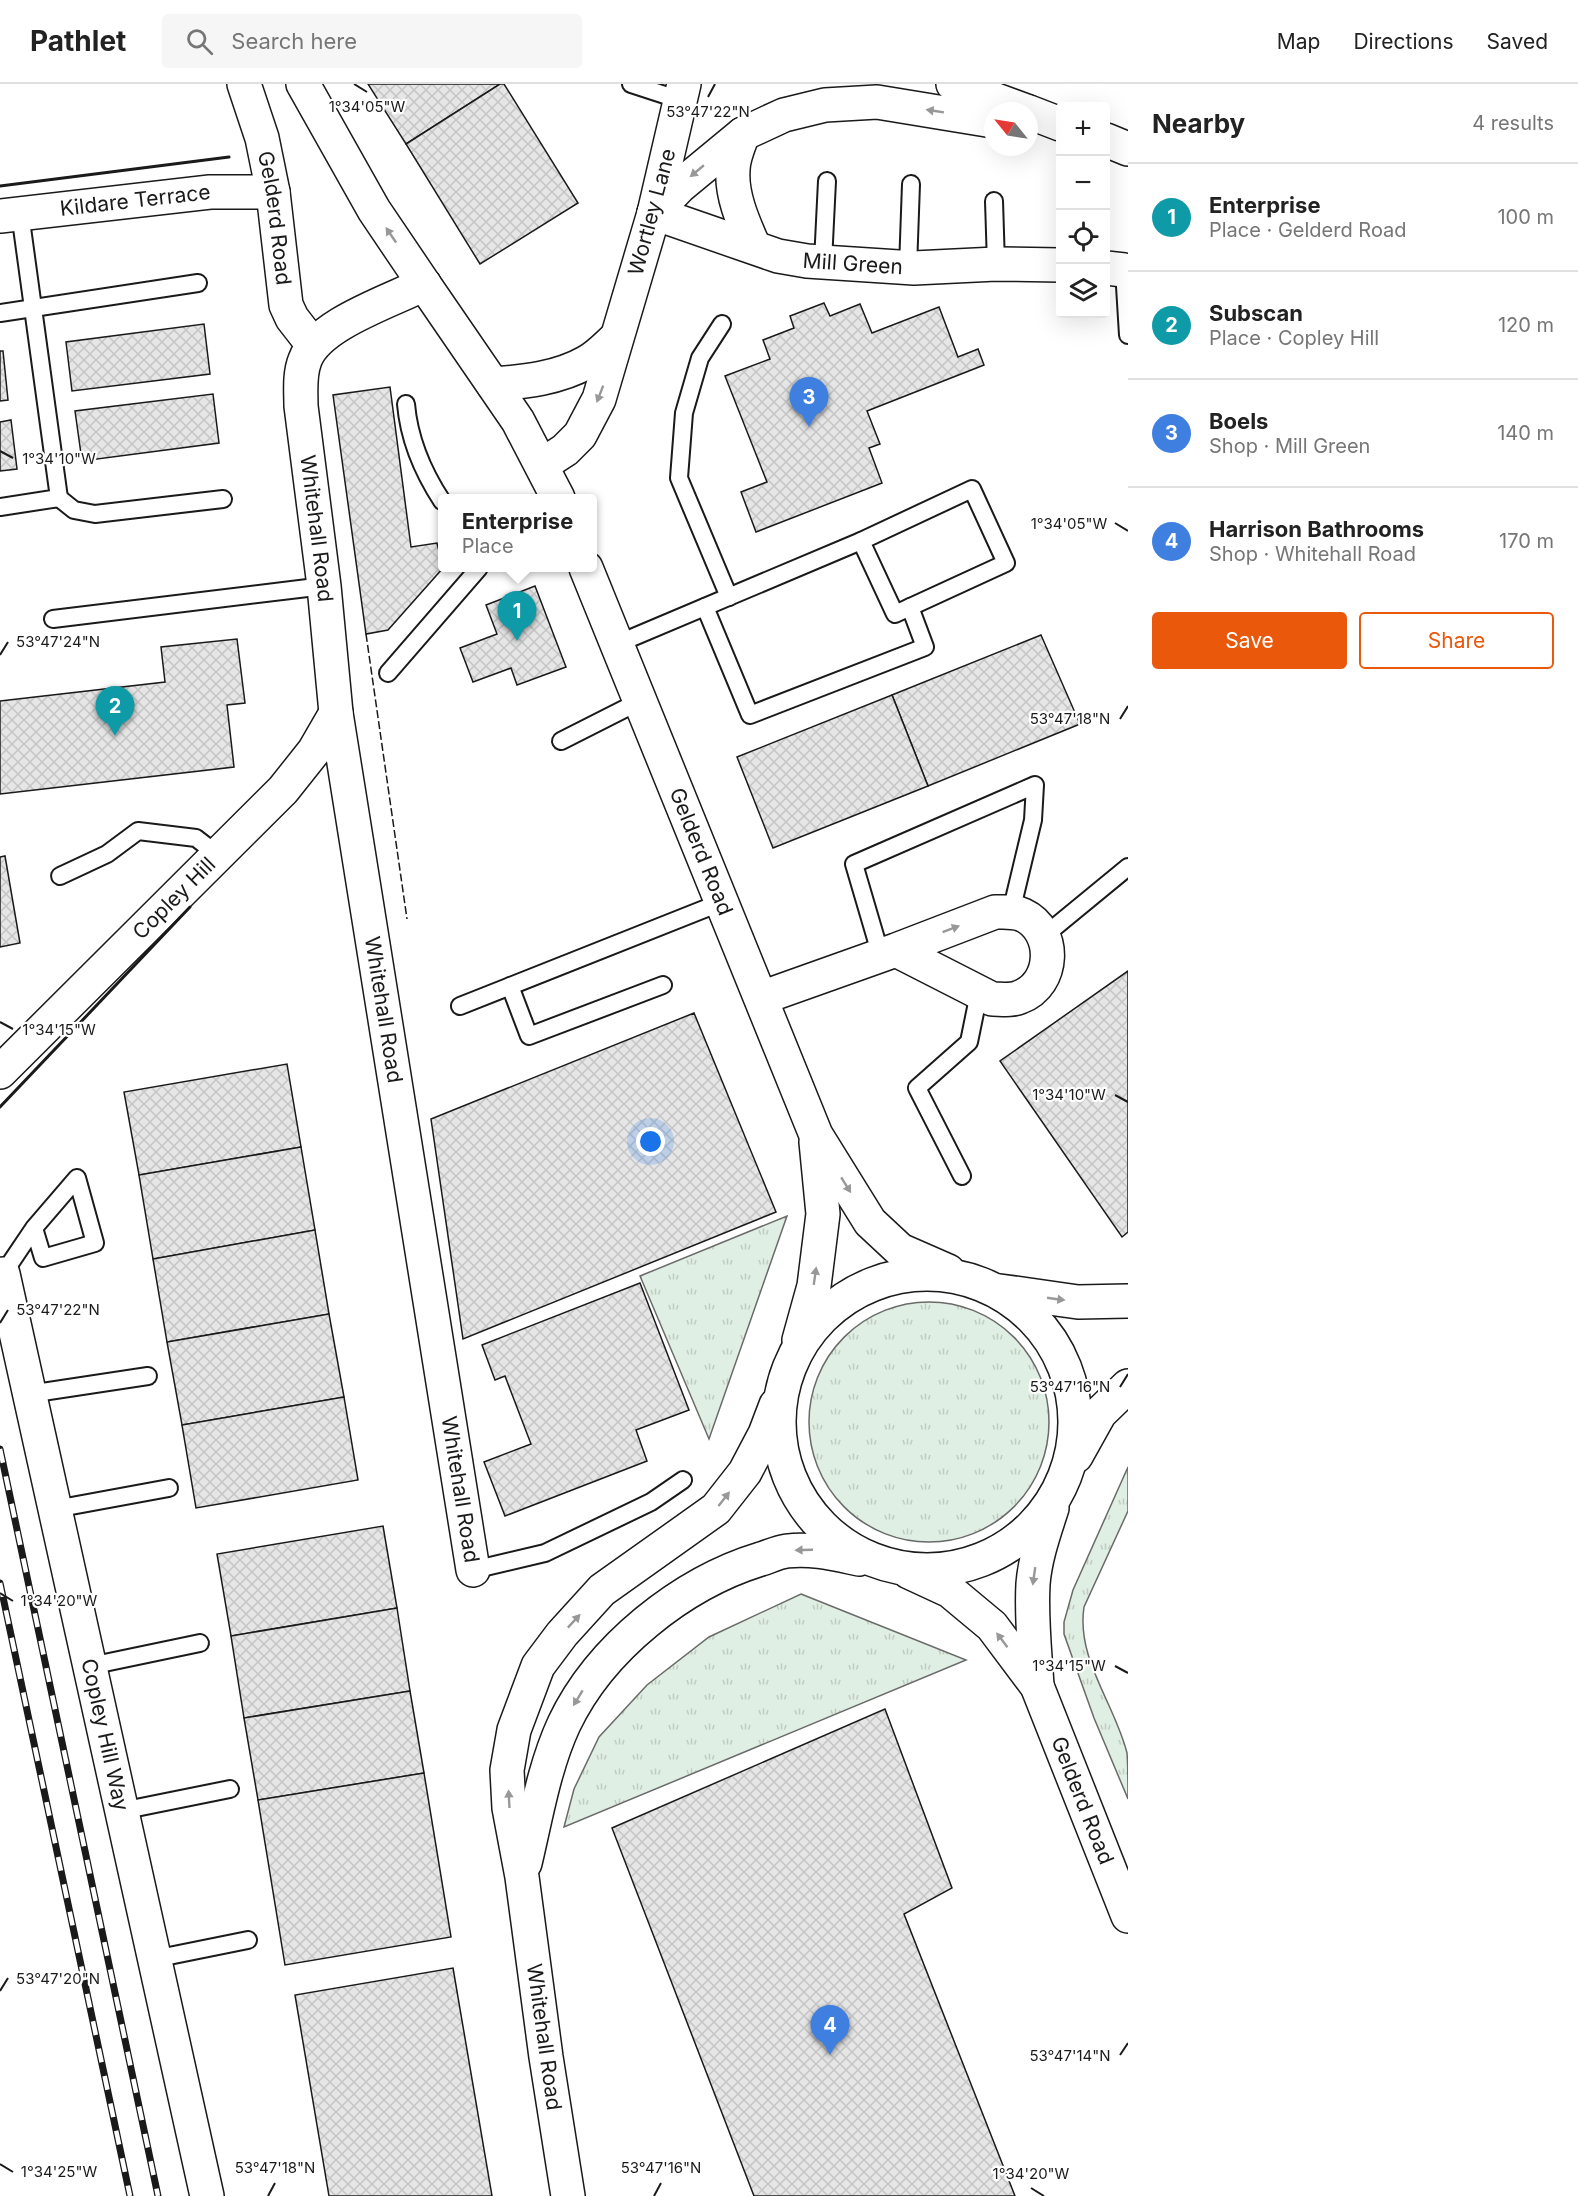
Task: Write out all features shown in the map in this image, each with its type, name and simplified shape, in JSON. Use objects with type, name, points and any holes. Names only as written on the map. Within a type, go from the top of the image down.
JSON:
[{"type":"main road","name":"Gelderd Road","points":[[244,84],[262,138],[273,192],[286,305],[292,318],[313,345]]},
{"type":"main road","points":[[303,84],[374,210],[518,421],[550,488]]},
{"type":"main road","points":[[953,84],[1001,102]]},
{"type":"main road","name":"Wortley Lane","points":[[550,488],[565,450],[580,435],[599,399],[654,213],[682,92]]},
{"type":"main road","points":[[654,213],[680,186],[742,134],[784,115],[825,105],[877,102],[984,120]]},
{"type":"main road","points":[[1038,116],[1056,122]]},
{"type":"main road","points":[[1038,127],[1056,130]]},
{"type":"main road","points":[[742,134],[733,170],[736,196],[744,225],[754,247]]},
{"type":"main road","points":[[1110,142],[1128,149]]},
{"type":"main road","name":"Kildare Terrace","points":[[10,215],[210,192],[273,192]]},
{"type":"main road","name":"Mill Green","points":[[654,213],[778,256],[823,262],[908,268],[996,264],[1056,265]]},
{"type":"main road","points":[[313,345],[329,332],[350,320],[424,284]]},
{"type":"main road","points":[[493,384],[524,382],[561,373],[589,362],[616,338]]},
{"type":"main road","name":"Whitehall Road","points":[[313,345],[305,360],[301,382],[301,406],[324,586],[336,713],[472,1570]]},
{"type":"main road","name":"Gelderd Road","points":[[588,572],[816,1135],[870,1222],[900,1250],[962,1277]]},
{"type":"main road","name":"Copley Hill","points":[[0,1072],[282,790],[314,751],[336,713]]},
{"type":"main road","points":[[761,998],[889,953],[995,912],[1011,912],[1030,920],[1044,936],[1048,950],[1047,965],[1042,978],[1033,989],[1021,997],[1006,1000],[992,999],[889,953]]},
{"type":"main road","name":"Gelderd Road","points":[[795,1353],[814,1286],[822,1214],[816,1135]]},
{"type":"main road","points":[[1128,1301],[1078,1302],[998,1291],[962,1277],[922,1273],[882,1280],[846,1298],[815,1324],[795,1353],[783,1386],[778,1421],[786,1469],[809,1512],[841,1543],[891,1566],[923,1571],[965,1566],[1004,1549],[1037,1522],[1060,1486],[1100,1413],[1128,1386]]},
{"type":"main road","name":"Copley Hill Way","points":[[3,1274],[207,2196]]},
{"type":"main road","points":[[998,1291],[1029,1314],[1054,1344],[1071,1385],[1076,1430],[1060,1486]]},
{"type":"main road","name":"Whitehall Road","points":[[568,2196],[546,2057],[522,1877],[509,1808],[507,1770],[514,1730],[538,1666],[562,1634],[602,1590],[716,1509],[745,1472],[765,1434],[783,1386]]},
{"type":"main road","name":"Gelderd Road","points":[[1037,1686],[1032,1622],[1033,1583],[1038,1553],[1060,1486]]},
{"type":"main road","name":"Whitehall Road","points":[[522,1877],[538,1807],[553,1753],[564,1724],[579,1695],[600,1667],[631,1636],[685,1593],[738,1566],[786,1551],[818,1550],[891,1566]]},
{"type":"main road","name":"Gelderd Road","points":[[891,1566],[950,1592],[992,1626],[1037,1686],[1128,1916]]},
{"type":"lane","points":[[631,84],[682,92]]},
{"type":"lane","points":[[823,262],[827,182]]},
{"type":"lane","points":[[908,268],[912,184]]},
{"type":"lane","points":[[994,201],[996,264]]},
{"type":"lane","points":[[10,215],[34,308],[59,498],[74,510],[95,513],[224,499]]},
{"type":"lane","points":[[1115,269],[1128,335]]},
{"type":"lane","points":[[0,313],[198,283]]},
{"type":"lane","points":[[722,324],[700,358],[684,413],[679,478],[729,597]]},
{"type":"lane","points":[[406,404],[408,429],[430,483],[438,495]]},
{"type":"lane","points":[[617,644],[861,541],[972,489],[1006,563],[895,614],[861,541]]},
{"type":"lane","points":[[0,507],[59,498]]},
{"type":"lane","points":[[388,673],[475,572]]},
{"type":"lane","points":[[53,619],[324,586]]},
{"type":"lane","points":[[705,607],[750,715],[926,647],[910,607]]},
{"type":"lane","points":[[561,741],[640,701]]},
{"type":"lane","points":[[889,953],[854,864],[1035,785],[1033,820],[1011,912]]},
{"type":"lane","points":[[60,876],[107,854],[138,831],[196,838],[218,855]]},
{"type":"lane","points":[[1044,936],[1128,867]]},
{"type":"lane","points":[[460,1006],[722,902]]},
{"type":"lane","points":[[510,986],[529,1036],[663,985]]},
{"type":"lane","points":[[962,1176],[917,1088],[969,1042],[979,993]]},
{"type":"lane","points":[[3,1274],[34,1228],[77,1178],[95,1243],[43,1258],[34,1228]]},
{"type":"lane","points":[[29,1394],[148,1376]]},
{"type":"lane","name":"Whitehall Road","points":[[472,1570],[545,1553],[651,1502],[683,1480]]},
{"type":"lane","points":[[55,1509],[169,1488]]},
{"type":"lane","points":[[90,1666],[200,1643]]},
{"type":"lane","points":[[122,1811],[230,1790]]},
{"type":"lane","points":[[154,1959],[248,1940]]},
{"type":"green space","points":[[787,1216],[709,1439],[640,1276]]},
{"type":"green space","points":[[917,1302],[941,1302],[964,1307],[986,1316],[1014,1337],[1029,1355],[1040,1376],[1047,1399],[1049,1422],[1047,1445],[1040,1468],[1029,1489],[1014,1507],[986,1528],[964,1537],[941,1542],[917,1542],[894,1537],[872,1528],[853,1515],[836,1498],[823,1479],[814,1457],[809,1434],[809,1410],[814,1387],[823,1365],[836,1346],[853,1329],[872,1316],[894,1307]]},
{"type":"green space","points":[[1128,1467],[1128,1511],[1084,1607],[1083,1626],[1091,1663],[1127,1753],[1128,1799],[1094,1718],[1064,1634],[1064,1622],[1073,1590]]},
{"type":"green space","points":[[801,1594],[966,1660],[564,1827],[574,1789],[599,1737],[647,1685],[709,1637]]},
{"type":"building","points":[[368,84],[500,84],[406,144]]},
{"type":"building","points":[[500,84],[504,84],[578,203],[480,264],[406,144]]},
{"type":"building","points":[[824,303],[830,316],[860,304],[872,333],[939,307],[958,357],[978,349],[984,365],[867,411],[880,444],[869,448],[882,483],[756,532],[741,492],[767,482],[725,376],[770,359],[763,340],[794,328],[790,316]]},
{"type":"building","points":[[204,324],[210,374],[72,391],[66,342]]},
{"type":"building","points":[[0,351],[3,351],[8,400],[0,401]]},
{"type":"building","points":[[390,387],[411,547],[437,543],[438,547],[439,572],[388,630],[366,634],[333,395]]},
{"type":"building","points":[[213,394],[219,443],[82,461],[75,411]]},
{"type":"building","points":[[11,420],[17,469],[0,471],[0,422]]},
{"type":"building","points":[[535,586],[566,667],[517,685],[511,668],[473,682],[460,648],[497,634],[486,605]]},
{"type":"building","points":[[1041,635],[1080,724],[928,786],[892,695]]},
{"type":"building","points":[[237,639],[245,703],[227,705],[234,767],[0,794],[0,701],[165,682],[161,647]]},
{"type":"building","points":[[892,695],[928,786],[773,848],[737,757]]},
{"type":"building","points":[[5,856],[20,943],[0,947],[0,857]]},
{"type":"building","points":[[1128,971],[1128,1232],[1122,1237],[1000,1061]]},
{"type":"building","points":[[694,1013],[776,1212],[463,1339],[431,1119]]},
{"type":"building","points":[[287,1064],[301,1147],[139,1175],[124,1092]]},
{"type":"building","points":[[301,1147],[315,1230],[153,1259],[139,1175]]},
{"type":"building","points":[[315,1230],[329,1314],[167,1342],[153,1259]]},
{"type":"building","points":[[640,1283],[689,1410],[636,1430],[647,1461],[505,1516],[484,1462],[531,1444],[505,1376],[495,1380],[482,1345]]},
{"type":"building","points":[[329,1314],[344,1397],[182,1425],[167,1342]]},
{"type":"building","points":[[344,1397],[358,1480],[196,1508],[182,1425]]},
{"type":"building","points":[[383,1526],[397,1608],[231,1636],[217,1554]]},
{"type":"building","points":[[397,1608],[410,1691],[244,1718],[231,1636]]},
{"type":"building","points":[[410,1691],[424,1773],[258,1800],[244,1718]]},
{"type":"building","points":[[885,1709],[952,1888],[904,1914],[1015,2196],[754,2196],[612,1828]]},
{"type":"building","points":[[424,1773],[451,1937],[285,1965],[258,1800]]},
{"type":"building","points":[[453,1968],[492,2196],[329,2196],[295,1995]]},
{"type":"railway","points":[[0,1449],[158,2196]]},
{"type":"railway","points":[[0,1583],[130,2196]]},
{"type":"fence","points":[[366,634],[407,919]]},
{"type":"wall","points":[[0,186],[229,157]]},
{"type":"wall","points":[[0,1107],[190,907]]},
{"type":"place","name":"Boels","points":[[809,427]]},
{"type":"place","name":"Enterprise","points":[[517,641]]},
{"type":"place","name":"Subscan","points":[[115,736]]},
{"type":"place","name":"Harrison Bathrooms","points":[[830,2055]]}]
